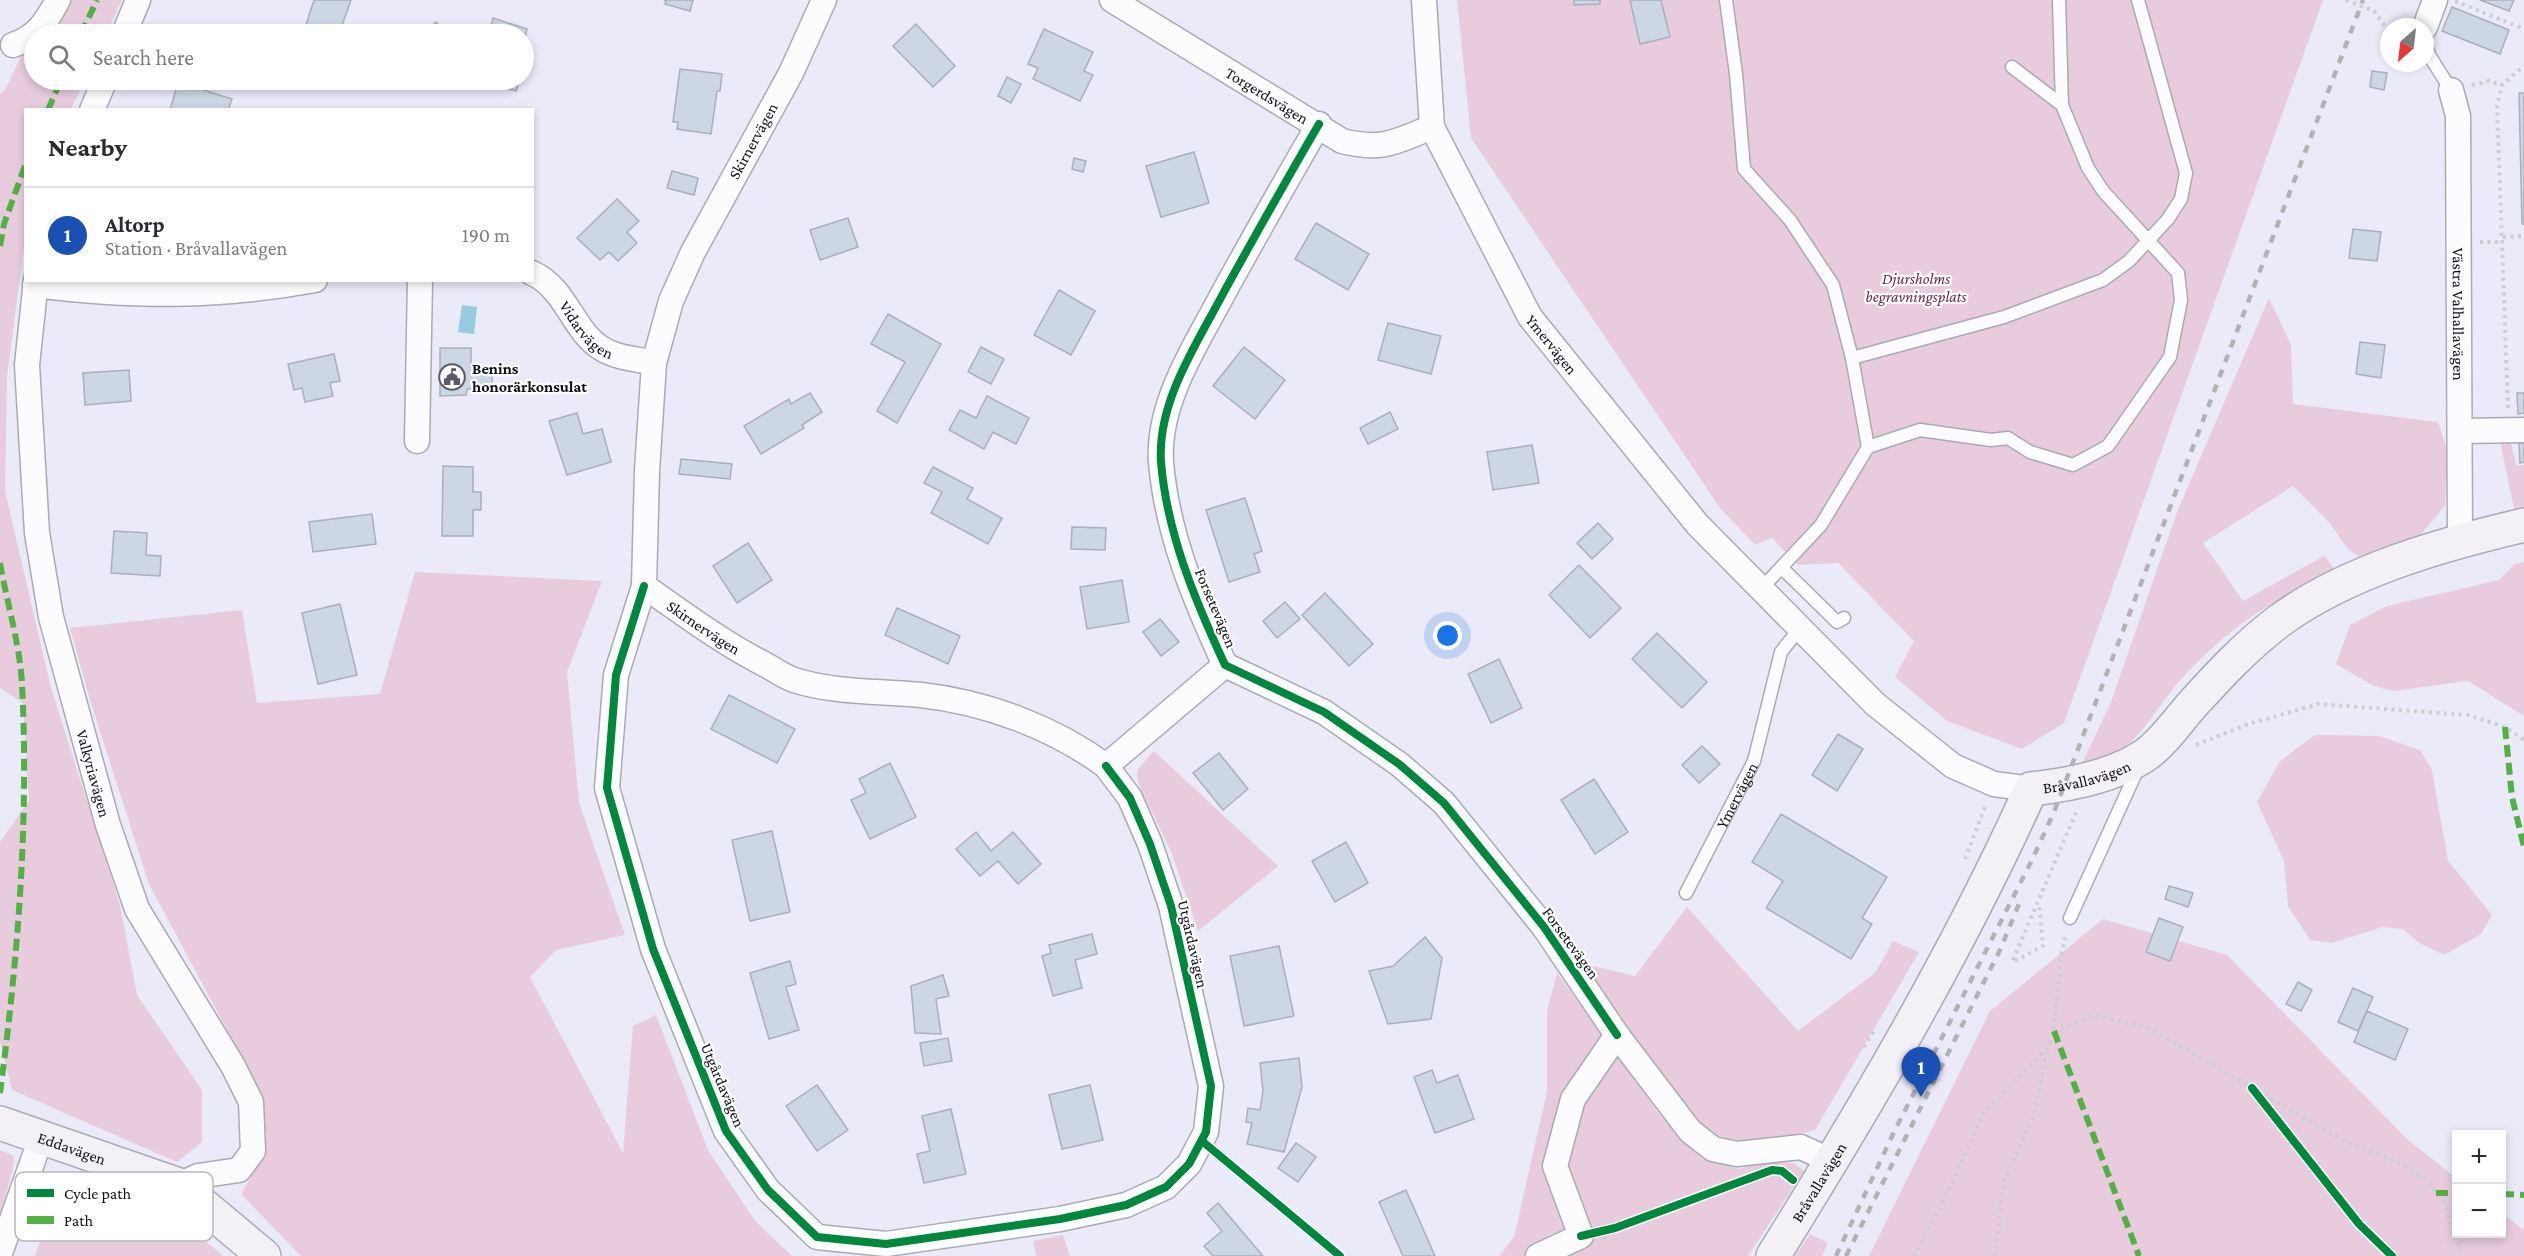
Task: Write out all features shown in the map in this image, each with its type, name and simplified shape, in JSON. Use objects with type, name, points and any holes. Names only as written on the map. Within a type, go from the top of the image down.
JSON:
[{"type":"street","points":[[45,24],[58,0]]},
{"type":"street","points":[[128,24],[138,0]]},
{"type":"street","name":"Skirnervägen","points":[[824,0],[791,73],[693,252],[671,301],[654,363],[647,471],[645,586],[733,649],[794,680],[858,692],[922,695],[983,708],[1043,729],[1083,749],[1106,766]]},
{"type":"street","name":"Torgerdsvägen","points":[[1112,0],[1319,124],[1342,141],[1364,146],[1387,146],[1432,127]]},
{"type":"street","name":"Ymervägen","points":[[1424,0],[1432,127],[1530,317],[1697,524],[1875,704],[1953,766],[1994,784],[2031,789]]},
{"type":"street","points":[[2428,18],[2435,0]]},
{"type":"street","points":[[13,45],[24,42]]},
{"type":"street","points":[[93,108],[101,90]]},
{"type":"street","name":"Västra Valhallavägen","points":[[2451,90],[2458,116],[2460,540]]},
{"type":"street","name":"Forsetevägen","points":[[1319,124],[1259,227],[1191,355],[1170,400],[1163,432],[1161,462],[1177,550],[1225,665],[1324,712],[1399,764],[1444,803],[1544,927],[1617,1035],[1690,1131],[1713,1149],[1737,1154],[1801,1147],[1831,1161]]},
{"type":"street","name":"Vidarvägen","points":[[534,274],[557,291],[598,347],[613,355],[654,363]]},
{"type":"street","points":[[36,283],[103,294],[187,296],[249,291],[303,282]]},
{"type":"street","points":[[417,441],[420,282]]},
{"type":"street","name":"Valkyriavägen","points":[[36,283],[27,365],[37,533],[51,617],[108,825],[137,909],[233,1066],[251,1102],[253,1151],[239,1170],[213,1174]]},
{"type":"street","points":[[2460,431],[2516,430]]},
{"type":"street","name":"Bråvallavägen","points":[[1773,1256],[1831,1161],[1967,922],[2031,789],[2064,786],[2090,779],[2143,757],[2241,653],[2281,620],[2329,591],[2460,540],[2524,525]]},
{"type":"street","name":"Utgårdavägen","points":[[645,586],[616,675],[607,788],[653,949],[726,1131],[768,1190],[817,1237],[886,1244],[1060,1219],[1126,1205],[1166,1187],[1189,1164],[1206,1132],[1211,1086],[1171,906],[1150,844],[1130,798],[1106,766]]},
{"type":"street","points":[[1106,766],[1225,665]]},
{"type":"street","points":[[1538,1256],[1581,1236],[1555,1166],[1574,1099],[1617,1035]]},
{"type":"street","name":"Eddavägen","points":[[0,1123],[141,1172]]},
{"type":"street","points":[[29,1172],[41,1138]]},
{"type":"street","points":[[0,1253],[15,1211]]},
{"type":"street","points":[[213,1213],[264,1256]]},
{"type":"lane","points":[[1726,0],[1744,169],[1790,220],[1833,285],[1852,358],[1868,447]]},
{"type":"lane","points":[[1761,589],[1821,525],[1868,447],[1920,430],[1991,440],[2008,438],[2030,452],[2073,465],[2108,446],[2170,357],[2181,300],[2178,273],[2150,241],[2128,221],[2103,191],[2088,168],[2062,105],[2059,0]]},
{"type":"lane","points":[[1852,358],[2004,317],[2062,297],[2103,280],[2129,261],[2150,241],[2181,199],[2186,173],[2138,0]]},
{"type":"lane","points":[[2434,64],[2451,90]]},
{"type":"lane","points":[[2012,67],[2062,105]]},
{"type":"lane","points":[[1782,568],[1836,622],[1844,618]]},
{"type":"lane","name":"Ymervägen","points":[[1686,893],[1754,761],[1781,652],[1800,628]]},
{"type":"lane","points":[[2070,918],[2143,757]]},
{"type":"path","points":[[2346,0],[2374,11],[2380,19]]},
{"type":"path","points":[[2452,0],[2524,29]]},
{"type":"path","points":[[2516,430],[2498,106],[2502,86],[2524,66]]},
{"type":"path","points":[[2489,81],[2502,86]]},
{"type":"path","points":[[2504,237],[2524,236]]},
{"type":"path","points":[[2480,242],[2504,242]]},
{"type":"path","points":[[2193,746],[2246,725],[2318,704],[2468,715],[2505,727],[2524,740]]},
{"type":"path","points":[[2039,903],[2043,946],[2014,961],[2090,779]]},
{"type":"path","points":[[1995,1256],[2004,1181],[2034,1115],[2047,1048],[2054,1031],[2061,956],[2070,918]]},
{"type":"path","points":[[2054,1031],[2095,1015],[2151,1029],[2342,1140],[2397,1162],[2424,1178],[2443,1201],[2463,1256]]},
{"type":"path","points":[[1914,1256],[1950,1188],[1983,1114],[2047,1048]]},
{"type":"path","points":[[1581,1236],[1625,1224]]},
{"type":"green space","points":[[48,0],[122,0],[111,24],[37,24]]},
{"type":"green space","name":"Djursholms begravningsplats","points":[[1457,0],[2323,0],[2064,723],[2022,749],[1947,721],[1895,677],[1914,641],[1838,563],[1798,565],[1772,538],[1755,545],[1720,508],[1471,138]]},
{"type":"green space","points":[[24,50],[24,90],[80,90],[71,108],[24,108],[24,248],[7,376],[5,491],[51,688],[120,905],[137,995],[202,1090],[202,1142],[177,1162],[12,1090],[0,1041],[0,842],[29,801],[23,703],[0,688],[0,94],[5,90]]},
{"type":"green space","points":[[2269,298],[2291,345],[2293,404],[2438,422],[2447,449],[2445,506],[2415,541],[2363,559],[2348,549],[2329,522],[2293,486],[2203,543],[2243,601],[2324,556],[2337,572],[2273,603],[2236,628],[2183,677],[2128,746],[2110,759],[2080,768],[2111,702],[2177,512]]},
{"type":"green space","points":[[2499,437],[2510,439],[2516,465],[2524,465],[2524,511],[2515,513]]},
{"type":"green space","points":[[2524,562],[2524,716],[2468,681],[2393,691],[2374,686],[2336,664],[2350,625],[2387,606],[2499,580],[2515,564]]},
{"type":"green space","points":[[415,572],[602,581],[567,672],[579,803],[625,935],[556,950],[530,977],[623,1153],[633,1026],[656,1015],[708,1150],[755,1221],[792,1256],[301,1256],[241,1194],[252,1175],[258,1150],[242,1058],[149,884],[90,700],[70,628],[242,610],[257,703],[380,694]]},
{"type":"green space","points":[[2315,735],[2379,736],[2420,750],[2432,770],[2448,861],[2492,915],[2481,934],[2444,955],[2421,944],[2402,929],[2382,927],[2332,943],[2310,940],[2288,906],[2284,861],[2257,802],[2280,761]]},
{"type":"green space","points":[[1154,751],[1278,866],[1198,931],[1172,854],[1138,783],[1137,770]]},
{"type":"green space","points":[[1687,907],[1798,1031],[1875,973],[1893,941],[1919,952],[1815,1130],[1763,1143],[1730,1139],[1709,1133],[1663,1082],[1584,964],[1635,976]]},
{"type":"green space","points":[[2103,919],[2227,955],[2408,1140],[2452,1175],[2452,1238],[2506,1238],[2506,1216],[2524,1230],[2524,1256],[1869,1256],[1990,1011]]},
{"type":"green space","points":[[1557,973],[1659,1114],[1701,1158],[1739,1169],[1777,1159],[1795,1164],[1804,1171],[1748,1256],[1499,1256],[1514,1237],[1547,1091],[1547,1011]]},
{"type":"green space","points":[[0,1150],[14,1156],[0,1216]]},
{"type":"green space","points":[[1810,1234],[1828,1243],[1822,1256],[1795,1256]]},
{"type":"green space","points":[[1063,1235],[1070,1256],[1036,1256],[1033,1241]]},
{"type":"green space","points":[[40,1241],[205,1241],[223,1256],[35,1256]]},
{"type":"water","points":[[462,305],[477,307],[474,334],[458,332]]},
{"type":"building","points":[[314,0],[351,0],[343,24],[306,24]]},
{"type":"building","points":[[664,0],[693,0],[690,11],[665,4]]},
{"type":"building","points":[[1574,0],[1600,0],[1600,4],[1574,5]]},
{"type":"building","points":[[1630,0],[1661,0],[1670,37],[1640,44]]},
{"type":"building","points":[[2480,0],[2514,0],[2509,11]]},
{"type":"building","points":[[2452,7],[2509,30],[2500,54],[2442,31]]},
{"type":"building","points":[[493,18],[512,24],[492,24]]},
{"type":"building","points":[[916,24],[955,66],[933,87],[893,46]]},
{"type":"building","points":[[1044,29],[1093,52],[1084,71],[1093,75],[1080,101],[1033,79],[1038,68],[1028,64]]},
{"type":"building","points":[[680,69],[722,74],[720,91],[717,91],[711,134],[677,129],[678,122],[673,122]]},
{"type":"building","points":[[2372,71],[2387,73],[2384,90],[2370,87]]},
{"type":"building","points":[[1007,77],[1021,84],[1011,103],[998,96]]},
{"type":"building","points":[[176,90],[203,90],[232,99],[229,108],[171,108]]},
{"type":"building","points":[[2519,93],[2524,93],[2524,224],[2522,224]]},
{"type":"building","points":[[1194,152],[1209,203],[1161,217],[1146,166]]},
{"type":"building","points":[[1074,158],[1086,161],[1083,172],[1072,169]]},
{"type":"building","points":[[672,171],[698,178],[694,195],[667,188]]},
{"type":"building","points":[[617,199],[639,221],[627,232],[637,243],[618,261],[609,252],[600,260],[577,238]]},
{"type":"building","points":[[848,218],[858,247],[820,260],[810,230]]},
{"type":"building","points":[[1316,223],[1369,254],[1348,290],[1295,259]]},
{"type":"building","points":[[2353,229],[2381,232],[2377,261],[2349,258]]},
{"type":"building","points":[[1059,290],[1095,311],[1071,355],[1034,335]]},
{"type":"building","points":[[888,314],[941,344],[897,423],[877,411],[905,362],[871,344]]},
{"type":"building","points":[[1388,323],[1441,336],[1431,374],[1378,360]]},
{"type":"building","points":[[2360,342],[2385,345],[2381,378],[2356,374]]},
{"type":"building","points":[[981,347],[1004,359],[991,384],[968,372]]},
{"type":"building","points":[[1244,347],[1285,380],[1255,419],[1213,386]]},
{"type":"building","points":[[440,348],[471,348],[471,367],[492,367],[492,389],[467,389],[466,395],[440,396]]},
{"type":"building","points":[[334,354],[340,381],[330,383],[333,396],[305,402],[302,388],[294,390],[288,364]]},
{"type":"building","points":[[129,370],[131,401],[85,405],[83,373]]},
{"type":"building","points":[[810,393],[822,412],[802,425],[804,428],[761,454],[744,426],[789,399],[791,404]]},
{"type":"building","points":[[2517,393],[2524,393],[2524,413],[2518,414]]},
{"type":"building","points":[[987,396],[1029,418],[1016,444],[993,432],[984,449],[949,430],[960,410],[976,418]]},
{"type":"building","points":[[1390,412],[1398,429],[1368,444],[1360,428]]},
{"type":"building","points":[[577,413],[583,434],[602,429],[611,462],[567,475],[549,421]]},
{"type":"building","points":[[2519,443],[2524,443],[2524,462],[2520,463]]},
{"type":"building","points":[[1532,445],[1539,483],[1493,490],[1487,452]]},
{"type":"building","points":[[681,459],[732,464],[730,479],[679,474]]},
{"type":"building","points":[[443,466],[473,467],[473,492],[481,492],[481,510],[473,510],[473,536],[442,536]]},
{"type":"building","points":[[933,467],[973,488],[967,499],[1002,518],[988,544],[931,513],[942,492],[924,483]]},
{"type":"building","points":[[1245,498],[1262,551],[1254,554],[1260,572],[1229,582],[1206,510]]},
{"type":"building","points":[[372,514],[376,544],[313,552],[309,522]]},
{"type":"building","points":[[1598,523],[1613,539],[1592,559],[1577,543]]},
{"type":"building","points":[[1072,527],[1106,528],[1105,550],[1071,549]]},
{"type":"building","points":[[114,531],[147,533],[146,555],[161,556],[160,576],[111,573]]},
{"type":"building","points":[[748,543],[772,580],[737,603],[713,566]]},
{"type":"building","points":[[1579,565],[1621,608],[1590,638],[1549,595]]},
{"type":"building","points":[[1122,580],[1129,622],[1087,629],[1080,587]]},
{"type":"building","points":[[1325,593],[1373,644],[1349,666],[1302,615]]},
{"type":"building","points":[[1285,602],[1300,619],[1277,638],[1263,621]]},
{"type":"building","points":[[340,604],[357,675],[318,684],[302,613]]},
{"type":"building","points":[[897,608],[960,636],[948,664],[885,635]]},
{"type":"building","points":[[1160,619],[1179,642],[1161,656],[1143,632]]},
{"type":"building","points":[[1657,633],[1707,682],[1682,708],[1632,659]]},
{"type":"building","points":[[1499,659],[1522,708],[1491,723],[1468,674]]},
{"type":"building","points":[[729,695],[795,729],[777,763],[711,729]]},
{"type":"building","points":[[1838,734],[1863,749],[1837,791],[1812,775]]},
{"type":"building","points":[[1702,746],[1720,764],[1699,783],[1682,765]]},
{"type":"building","points":[[1219,753],[1248,789],[1223,810],[1193,773]]},
{"type":"building","points":[[890,763],[916,817],[870,839],[851,800],[866,793],[859,779]]},
{"type":"building","points":[[1594,779],[1628,832],[1595,854],[1561,800]]},
{"type":"building","points":[[1781,814],[1887,877],[1862,918],[1872,924],[1851,959],[1766,908],[1783,881],[1752,862]]},
{"type":"building","points":[[772,831],[790,912],[750,921],[732,840]]},
{"type":"building","points":[[976,832],[991,851],[1013,832],[1041,864],[1018,884],[998,861],[980,876],[956,849]]},
{"type":"building","points":[[1346,842],[1368,883],[1335,902],[1312,861]]},
{"type":"building","points":[[2169,886],[2193,893],[2188,907],[2165,899]]},
{"type":"building","points":[[2159,918],[2183,927],[2170,961],[2146,952]]},
{"type":"building","points":[[1092,934],[1097,954],[1075,960],[1082,988],[1053,996],[1042,956],[1051,953],[1049,945]]},
{"type":"building","points":[[1425,937],[1442,958],[1431,1019],[1388,1024],[1369,971],[1393,966]]},
{"type":"building","points":[[1279,946],[1294,1016],[1244,1026],[1230,956]]},
{"type":"building","points":[[790,961],[796,984],[786,987],[799,1030],[769,1039],[750,973]]},
{"type":"building","points":[[943,975],[949,996],[936,999],[941,1034],[915,1033],[911,986]]},
{"type":"building","points":[[2298,982],[2312,990],[2301,1011],[2286,1004]]},
{"type":"building","points":[[2353,988],[2373,997],[2358,1031],[2338,1022]]},
{"type":"building","points":[[2367,1011],[2408,1029],[2395,1060],[2354,1042]]},
{"type":"building","points":[[948,1038],[952,1061],[924,1066],[920,1043]]},
{"type":"building","points":[[1299,1058],[1302,1087],[1284,1152],[1247,1144],[1252,1123],[1246,1122],[1248,1108],[1260,1110],[1263,1091],[1260,1063]]},
{"type":"building","points":[[1432,1070],[1437,1083],[1458,1075],[1474,1119],[1435,1133],[1414,1077]]},
{"type":"building","points":[[817,1085],[848,1130],[817,1151],[786,1106]]},
{"type":"building","points":[[1090,1085],[1103,1140],[1062,1149],[1049,1095]]},
{"type":"building","points":[[951,1109],[966,1174],[924,1183],[917,1154],[930,1151],[922,1116]]},
{"type":"building","points":[[1296,1143],[1316,1157],[1298,1182],[1278,1168]]},
{"type":"building","points":[[1406,1190],[1435,1256],[1403,1256],[1379,1202]]},
{"type":"building","points":[[1218,1203],[1263,1256],[1213,1256],[1204,1246],[1222,1231],[1207,1213]]},
{"type":"railway","points":[[1836,1256],[1894,1132],[2054,812],[2363,0]]},
{"type":"railway","points":[[1846,1256],[2000,950],[2021,899]]},
{"type":"marked path","points":[[86,24],[97,0]]},
{"type":"marked path","points":[[49,108],[57,90]]},
{"type":"marked path","points":[[0,246],[4,224],[24,169]]},
{"type":"marked path","points":[[0,563],[21,669],[24,735],[23,838],[17,940],[0,1093]]},
{"type":"marked path","points":[[2505,727],[2512,797],[2524,847]]},
{"type":"marked path","points":[[2054,1031],[2139,1256]]},
{"type":"marked path","points":[[2436,1193],[2452,1193]]},
{"type":"marked path","points":[[2506,1194],[2524,1195]]},
{"type":"cycle path","points":[[1319,124],[1248,248],[1192,351],[1172,394],[1161,439],[1161,462],[1169,515],[1184,566],[1225,665],[1324,712],[1399,764],[1444,803],[1544,927],[1617,1035]]},
{"type":"cycle path","points":[[644,586],[616,675],[607,788],[653,949],[726,1131],[768,1190],[817,1237],[886,1244],[1060,1219],[1126,1205],[1166,1187],[1189,1164],[1206,1132],[1211,1086],[1171,906],[1150,844],[1130,798],[1106,766]]},
{"type":"cycle path","points":[[2252,1088],[2359,1224],[2392,1256]]},
{"type":"cycle path","points":[[1202,1141],[1340,1256]]},
{"type":"cycle path","points":[[1581,1236],[1615,1228],[1772,1170],[1782,1171],[1793,1180]]},
{"type":"place","name":"Benins honorärkonsulat","points":[[452,377]]},
{"type":"place","name":"Altorp","points":[[1921,1097]]}]
